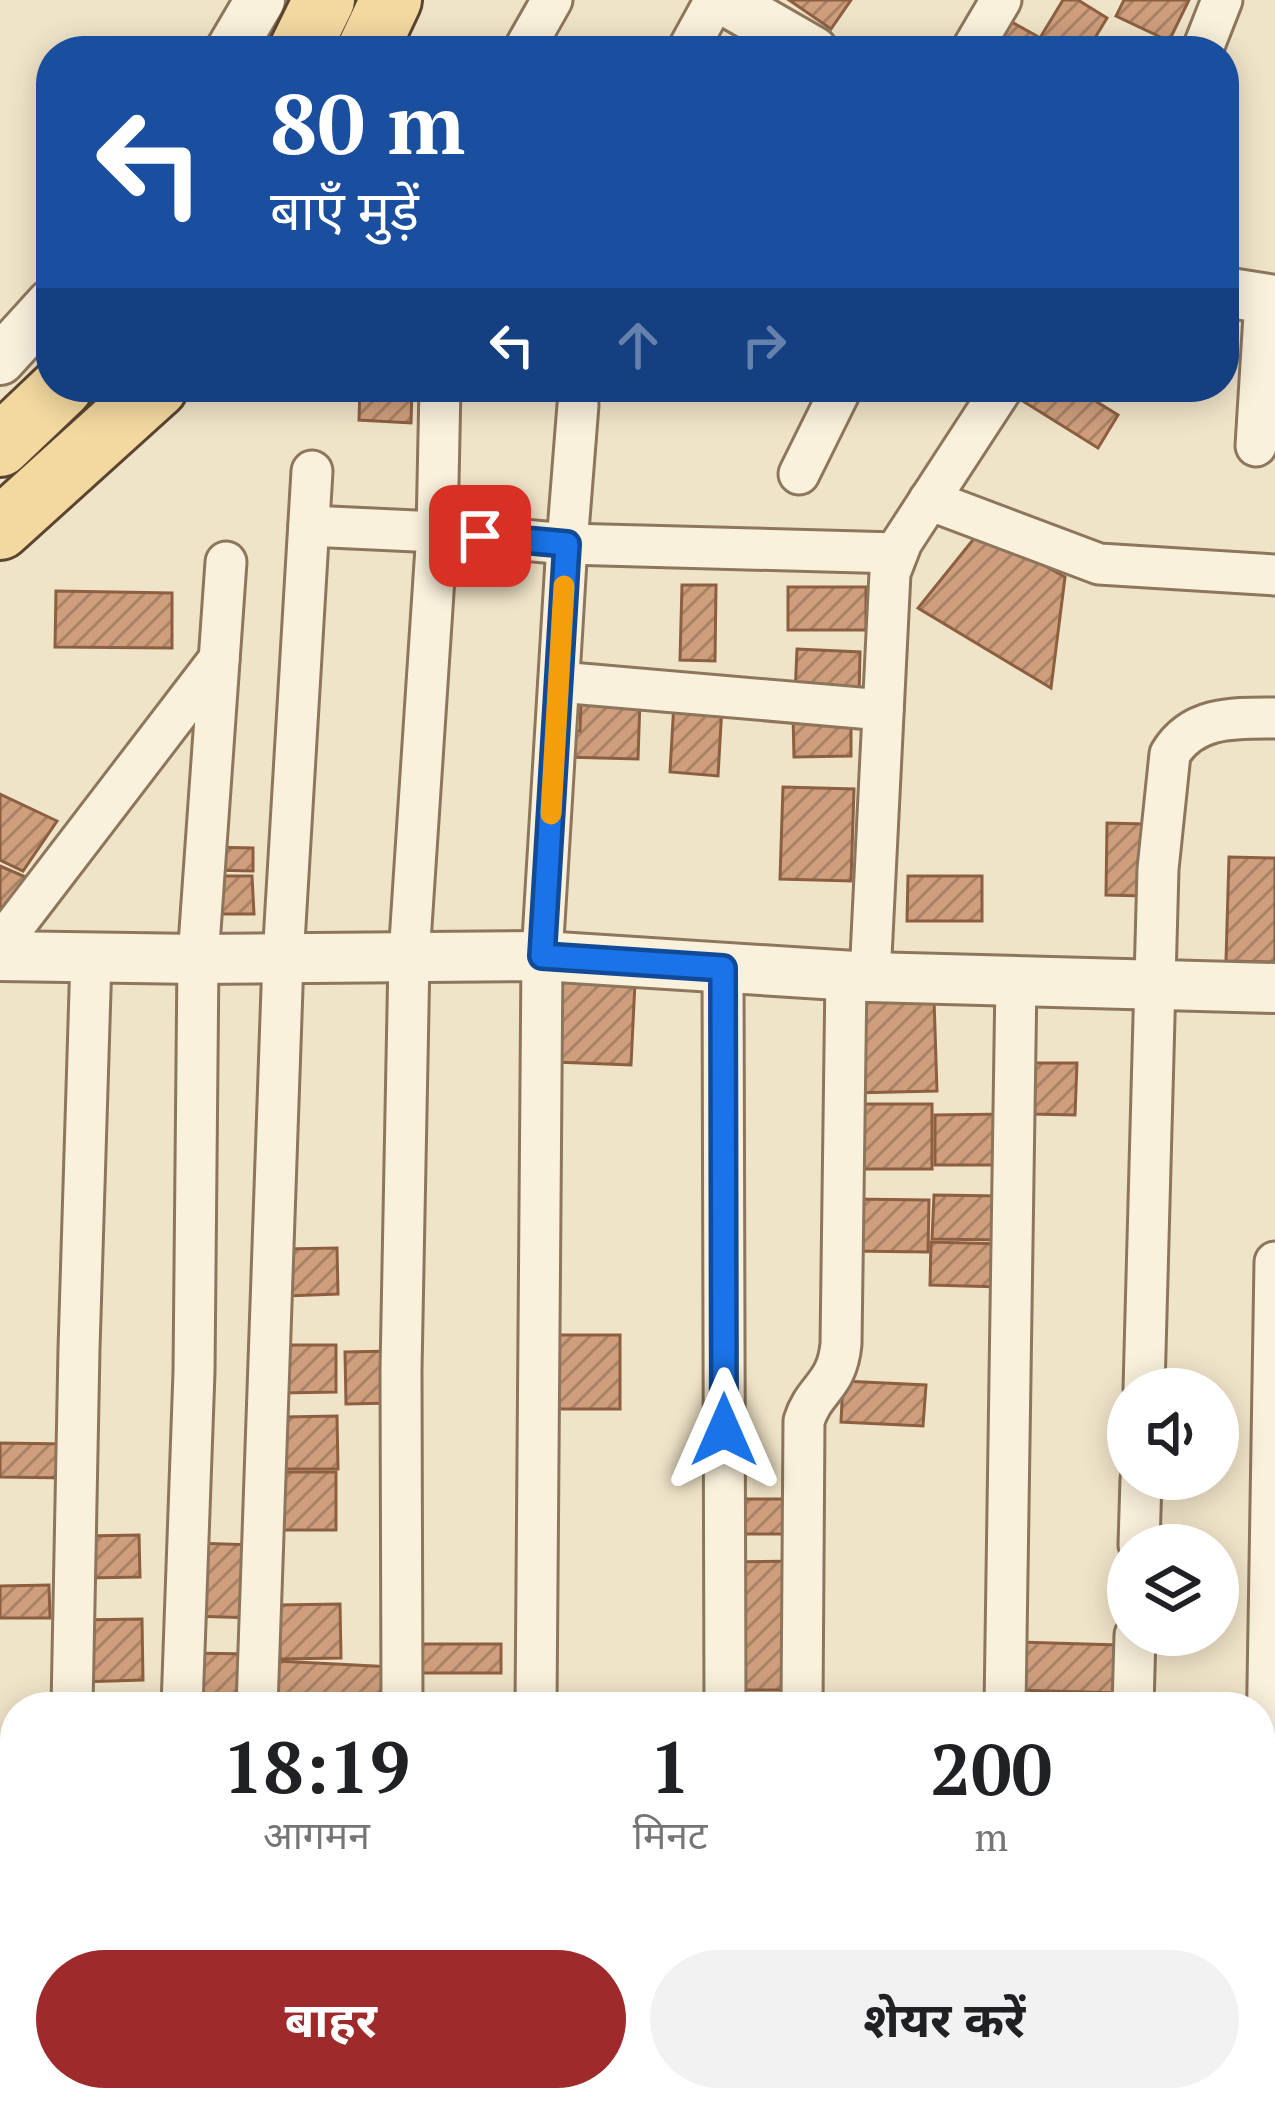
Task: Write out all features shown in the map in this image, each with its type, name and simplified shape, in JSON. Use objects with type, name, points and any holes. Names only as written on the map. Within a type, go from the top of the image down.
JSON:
[{"type":"main road","points":[[306,36],[324,0]]},
{"type":"main road","points":[[374,36],[391,0]]},
{"type":"main road","points":[[0,446],[46,402]]},
{"type":"main road","points":[[0,530],[141,402]]},
{"type":"street","points":[[239,36],[260,0]]},
{"type":"street","points":[[532,36],[552,0]]},
{"type":"street","points":[[696,36],[719,0],[785,36]]},
{"type":"street","points":[[979,36],[1001,0]]},
{"type":"street","points":[[1208,36],[1222,0]]},
{"type":"street","points":[[1254,297],[1256,446]]},
{"type":"street","points":[[0,360],[36,320]]},
{"type":"street","points":[[402,1692],[401,1370],[410,957],[437,532],[440,402]]},
{"type":"street","points":[[799,474],[835,402]]},
{"type":"street","points":[[802,1692],[804,1421],[836,1370],[841,1344],[858,976],[884,710],[890,573],[897,553],[993,402]]},
{"type":"street","points":[[536,1692],[542,956],[578,405]]},
{"type":"street","points":[[258,1692],[283,959],[312,471]]},
{"type":"street","points":[[929,500],[1100,564],[1275,575]]},
{"type":"street","points":[[309,526],[567,544],[897,553]]},
{"type":"street","points":[[183,1692],[194,1372],[198,959],[226,562]]},
{"type":"street","points":[[0,945],[219,659]]},
{"type":"street","points":[[559,682],[884,710]]},
{"type":"street","points":[[1145,1368],[1158,868],[1170,754],[1199,725],[1275,718]]},
{"type":"street","points":[[0,956],[542,956],[858,976],[1275,988]]},
{"type":"street","points":[[73,1692],[91,958]]},
{"type":"street","points":[[723,968],[725,1692]]},
{"type":"street","points":[[1005,1692],[1016,979]]},
{"type":"street","points":[[1268,1692],[1275,1262]]},
{"type":"street","points":[[1133,1692],[1134,1656]]},
{"type":"building","points":[[789,0],[851,0],[831,29]]},
{"type":"building","points":[[1063,0],[1078,0],[1107,18],[1096,36],[1041,36]]},
{"type":"building","points":[[1124,0],[1189,0],[1171,36],[1158,36],[1116,16]]},
{"type":"building","points":[[997,14],[1037,36],[985,36]]},
{"type":"building","points":[[360,402],[412,402],[411,423],[359,420]]},
{"type":"building","points":[[1024,402],[1097,402],[1118,415],[1098,448]]},
{"type":"building","points":[[981,530],[1065,577],[1051,688],[918,608]]},
{"type":"building","points":[[682,585],[716,585],[715,661],[680,660]]},
{"type":"building","points":[[788,587],[866,587],[866,630],[788,630]]},
{"type":"building","points":[[56,591],[172,593],[172,648],[55,647]]},
{"type":"building","points":[[797,649],[860,652],[859,697],[795,695]]},
{"type":"building","points":[[581,699],[640,700],[638,759],[564,757],[565,731],[580,731]]},
{"type":"building","points":[[674,702],[722,706],[718,776],[670,772]]},
{"type":"building","points":[[851,713],[851,756],[794,757],[793,714]]},
{"type":"building","points":[[783,787],[854,789],[851,881],[780,879]]},
{"type":"building","points":[[0,794],[57,821],[23,871],[0,860]]},
{"type":"building","points":[[1107,823],[1145,824],[1144,896],[1106,895]]},
{"type":"building","points":[[209,847],[253,848],[253,871],[210,870]]},
{"type":"building","points":[[1229,857],[1275,858],[1275,962],[1226,961]]},
{"type":"building","points":[[0,866],[28,878],[0,910]]},
{"type":"building","points":[[209,876],[252,876],[254,914],[208,914]]},
{"type":"building","points":[[908,876],[982,876],[982,921],[907,921]]},
{"type":"building","points":[[559,979],[635,982],[631,1065],[555,1062]]},
{"type":"building","points":[[934,999],[937,1091],[851,1093],[849,1002]]},
{"type":"building","points":[[1032,1063],[1077,1063],[1075,1115],[1031,1114]]},
{"type":"building","points":[[850,1104],[932,1104],[932,1169],[850,1169]]},
{"type":"building","points":[[1007,1114],[1007,1165],[935,1165],[935,1115]]},
{"type":"building","points":[[934,1195],[1001,1196],[1000,1240],[932,1239]]},
{"type":"building","points":[[850,1199],[929,1200],[928,1252],[849,1251]]},
{"type":"building","points":[[931,1242],[1002,1244],[1001,1287],[930,1285]]},
{"type":"building","points":[[337,1248],[338,1294],[286,1296],[284,1249]]},
{"type":"building","points":[[548,1335],[620,1335],[620,1409],[548,1409]]},
{"type":"building","points":[[280,1345],[336,1345],[336,1392],[281,1393]]},
{"type":"building","points":[[392,1351],[393,1403],[346,1404],[345,1352]]},
{"type":"building","points":[[843,1381],[926,1385],[923,1426],[841,1422]]},
{"type":"building","points":[[337,1416],[338,1469],[284,1469],[283,1417]]},
{"type":"building","points":[[0,1443],[67,1444],[67,1478],[0,1477]]},
{"type":"building","points":[[283,1472],[336,1472],[336,1530],[283,1530]]},
{"type":"building","points":[[727,1499],[799,1499],[799,1534],[727,1534]]},
{"type":"building","points":[[139,1535],[140,1577],[85,1578],[84,1536]]},
{"type":"building","points":[[193,1543],[260,1545],[257,1618],[191,1616]]},
{"type":"building","points":[[799,1561],[800,1690],[727,1690],[726,1562]]},
{"type":"building","points":[[49,1585],[50,1618],[0,1618],[0,1586]]},
{"type":"building","points":[[340,1604],[341,1658],[280,1659],[279,1605]]},
{"type":"building","points":[[142,1619],[143,1680],[79,1682],[78,1620]]},
{"type":"building","points":[[1018,1642],[1107,1645],[1107,1656],[1118,1656],[1117,1692],[1016,1690]]},
{"type":"building","points":[[411,1644],[501,1644],[501,1673],[411,1673]]},
{"type":"building","points":[[187,1653],[252,1654],[251,1692],[186,1692]]},
{"type":"building","points":[[277,1661],[392,1667],[391,1692],[276,1692]]},
{"type":"slow traffic","points":[[551,814],[564,586]]},
{"type":"route","points":[[480,536],[567,544],[542,956],[723,968],[724,1430]]}]
